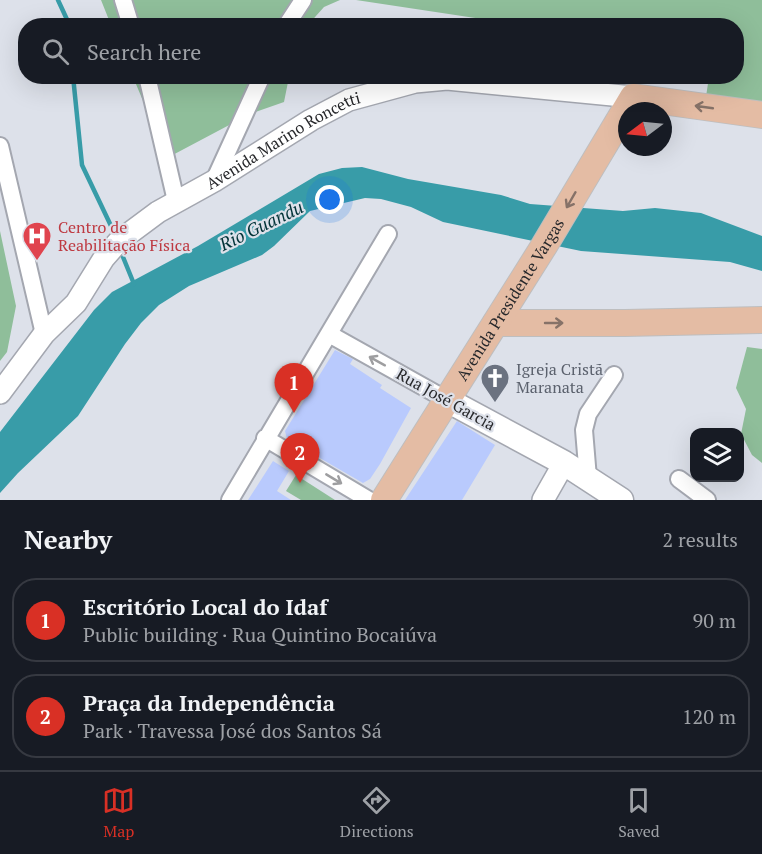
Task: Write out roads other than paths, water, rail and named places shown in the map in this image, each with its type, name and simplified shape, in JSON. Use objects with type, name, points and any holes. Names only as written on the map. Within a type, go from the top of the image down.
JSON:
[{"type":"main road","name":"Avenida Marino Roncetti","points":[[633,97],[762,115]]},
{"type":"main road","name":"Avenida Presidente Vargas","points":[[384,500],[544,246],[633,97]]},
{"type":"main road","points":[[496,323],[762,320]]},
{"type":"main road","name":"Rua José Garcia","points":[[447,400],[564,463],[621,500]]},
{"type":"street","points":[[123,0],[129,18]]},
{"type":"street","points":[[291,18],[303,0]]},
{"type":"street","points":[[149,84],[176,201]]},
{"type":"street","points":[[214,181],[258,84]]},
{"type":"street","name":"Avenida Marino Roncetti","points":[[0,393],[44,334],[76,303],[104,258],[119,240],[176,201],[214,181],[311,120],[349,100],[408,84]]},
{"type":"street","name":"Avenida Marino Roncetti","points":[[499,84],[633,97]]},
{"type":"street","points":[[0,146],[44,334]]},
{"type":"street","points":[[230,500],[388,234]]},
{"type":"street","name":"Rua José Garcia","points":[[329,334],[447,400]]},
{"type":"street","points":[[588,478],[585,448],[588,414],[614,375]]},
{"type":"street","points":[[266,438],[369,500]]},
{"type":"street","points":[[543,500],[564,463]]},
{"type":"street","points":[[679,479],[707,500]]},
{"type":"water","name":"Rio Guandu","points":[[362,167],[408,179],[501,195],[530,204],[623,211],[655,208],[701,213],[762,236],[762,271],[730,262],[581,251],[443,222],[411,207],[381,199],[365,198],[310,211],[262,255],[189,286],[159,305],[125,344],[78,416],[0,493],[0,432],[94,310],[112,292],[198,246],[319,174],[342,168]]},
{"type":"waterway","points":[[58,0],[66,18]]},
{"type":"waterway","points":[[74,84],[82,165],[112,228]]},
{"type":"waterway","points":[[123,257],[134,284]]},
{"type":"place","name":"Centro de Reabilitação Física","points":[[37,262]]},
{"type":"place","name":"Igreja Cristã Maranata","points":[[495,404]]},
{"type":"place","name":"Escritório Local do Idaf","points":[[294,413]]},
{"type":"place","name":"Praça da Independência","points":[[300,483]]}]
